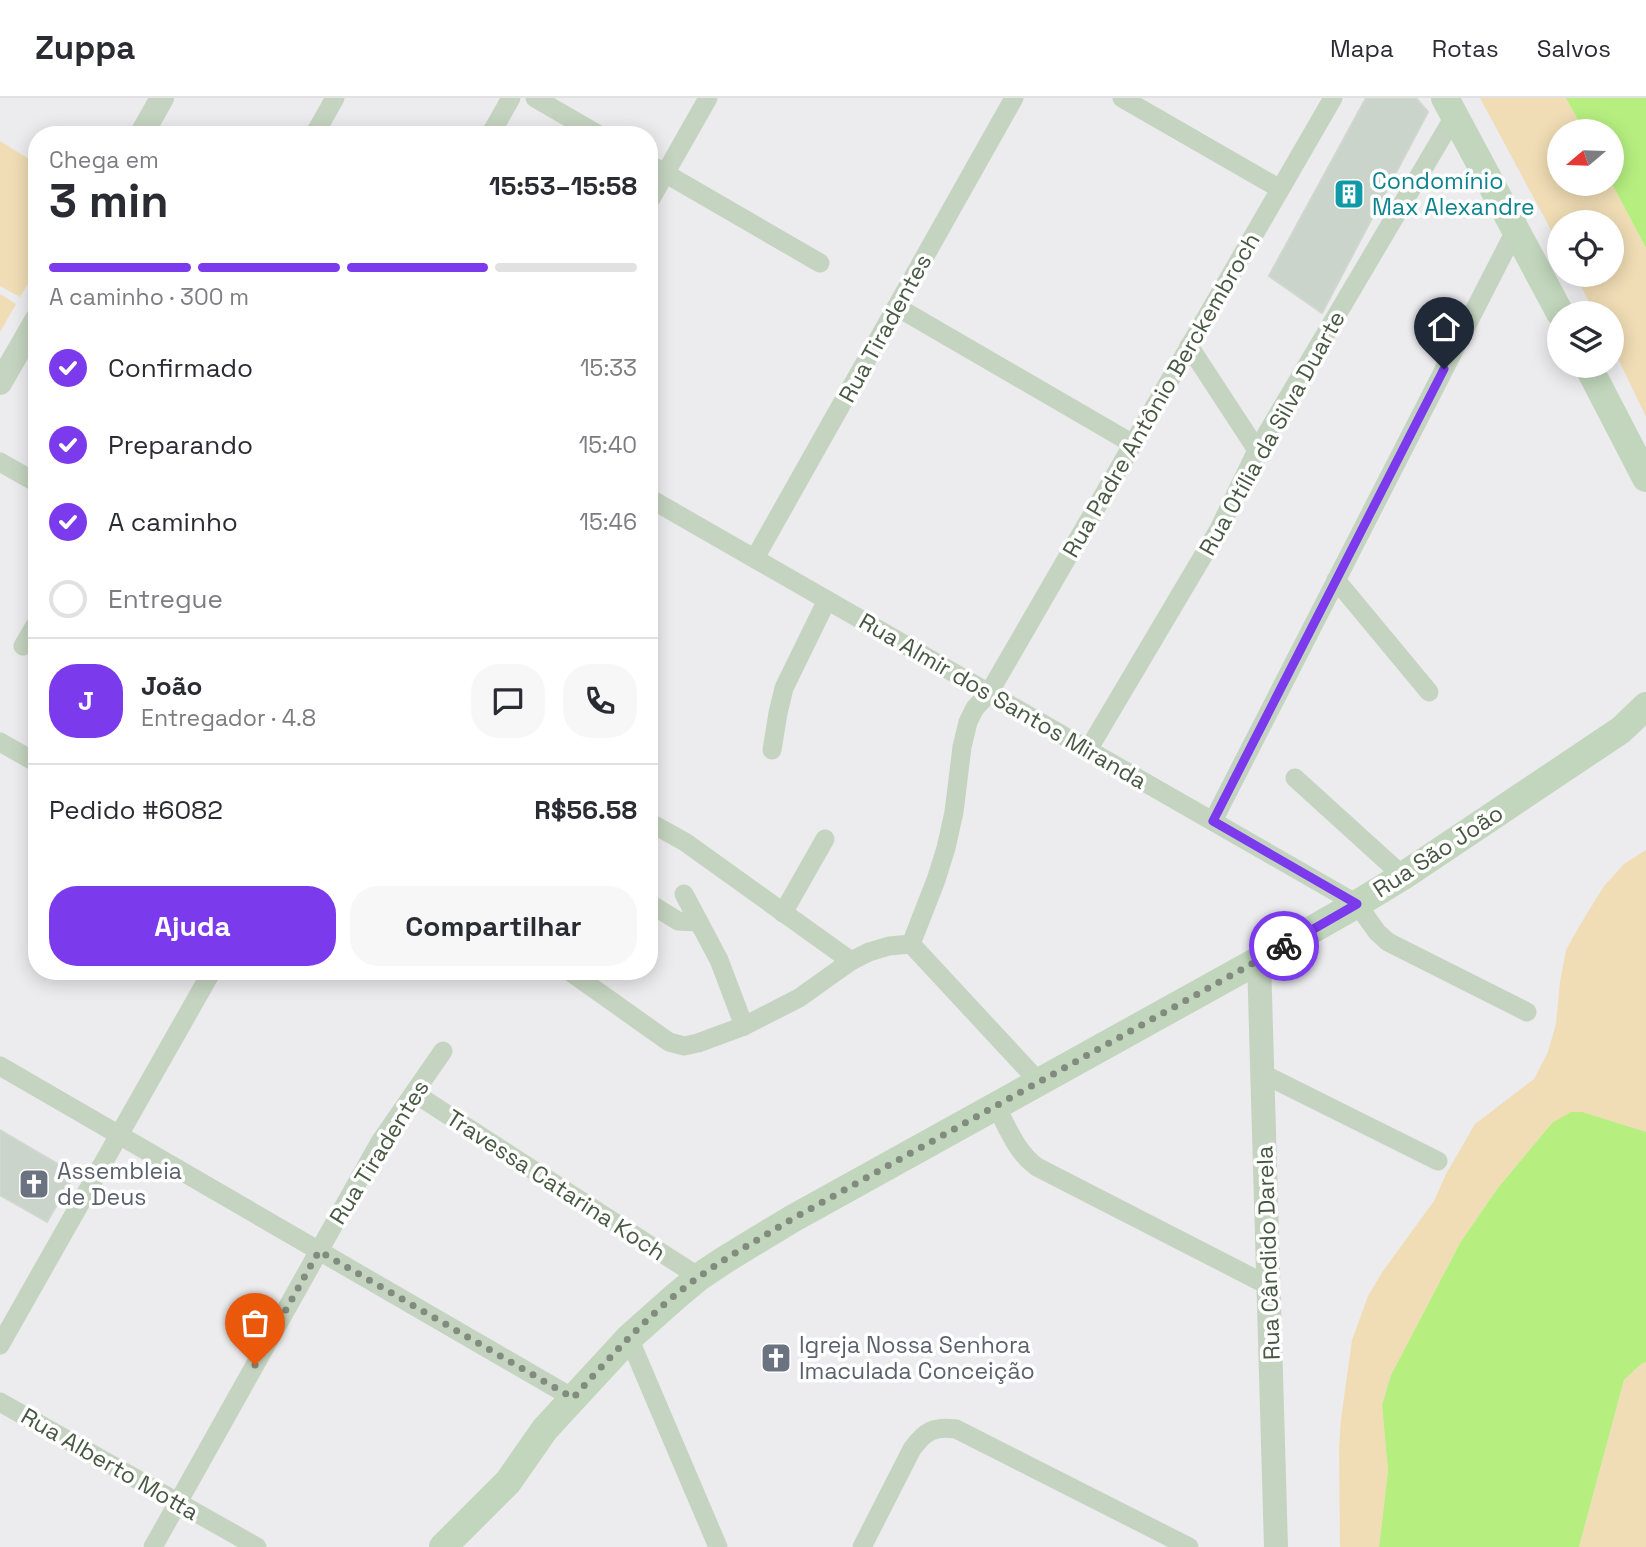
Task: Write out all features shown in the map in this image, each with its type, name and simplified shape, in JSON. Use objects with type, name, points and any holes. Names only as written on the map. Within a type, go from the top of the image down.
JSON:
[{"type":"main road","points":[[1450,107],[1554,301]]},
{"type":"main road","points":[[1594,378],[1646,478]]},
{"type":"main road","name":"Rua São João","points":[[443,1547],[508,1482],[545,1429],[629,1338],[699,1277],[792,1219],[1357,904],[1634,726],[1646,706]]},
{"type":"street","points":[[146,126],[162,98]]},
{"type":"street","points":[[319,126],[335,98]]},
{"type":"street","points":[[495,126],[511,98]]},
{"type":"street","points":[[536,98],[584,126]]},
{"type":"street","points":[[658,168],[708,98]]},
{"type":"street","name":"Rua Tiradentes","points":[[755,558],[1014,98]]},
{"type":"street","points":[[1122,98],[1280,189]]},
{"type":"street","name":"Rua Padre Antônio Berckembroch","points":[[911,944],[946,848],[968,722],[975,708],[989,693],[1333,98]]},
{"type":"street","name":"Rua Otília da Silva Duarte","points":[[1088,750],[1219,529],[1258,450],[1450,107]]},
{"type":"street","points":[[658,170],[820,262]]},
{"type":"street","points":[[1213,821],[1516,229]]},
{"type":"street","points":[[897,307],[1133,444]]},
{"type":"street","points":[[0,383],[28,334]]},
{"type":"street","points":[[1189,346],[1258,450]]},
{"type":"street","points":[[0,462],[28,478]]},
{"type":"street","name":"Rua Almir dos Santos Miranda","points":[[658,503],[1357,904]]},
{"type":"street","points":[[1336,580],[1429,692]]},
{"type":"street","points":[[772,750],[784,688],[827,600]]},
{"type":"street","points":[[23,646],[28,637]]},
{"type":"street","points":[[0,742],[28,758]]},
{"type":"street","points":[[1295,778],[1403,876]]},
{"type":"street","points":[[658,827],[685,842],[851,961]]},
{"type":"street","points":[[783,913],[825,839]]},
{"type":"street","points":[[684,894],[719,960],[744,1026]]},
{"type":"street","points":[[1357,904],[1377,932],[1388,942],[1527,1012]]},
{"type":"street","points":[[658,908],[678,920],[699,922]]},
{"type":"street","points":[[582,980],[669,1042],[684,1046],[744,1026],[799,998],[851,961],[869,952],[889,946],[911,944],[1040,1083]]},
{"type":"street","name":"Rua Cândido Darela","points":[[1259,960],[1276,1547]]},
{"type":"street","points":[[0,1345],[207,980]]},
{"type":"street","name":"Rua Tiradentes","points":[[153,1547],[380,1142],[443,1051]]},
{"type":"street","points":[[0,1066],[573,1398]]},
{"type":"street","points":[[1262,1074],[1438,1161]]},
{"type":"street","name":"Travessa Catarina Koch","points":[[414,1093],[699,1277]]},
{"type":"street","points":[[996,1106],[1018,1148],[1037,1167],[1269,1286]]},
{"type":"street","points":[[629,1338],[718,1547]]},
{"type":"street","name":"Rua Alberto Motta","points":[[0,1402],[257,1547]]},
{"type":"street","points":[[862,1547],[912,1449],[929,1431],[942,1427],[956,1429],[1189,1547]]},
{"type":"shaded area","points":[[1480,98],[1566,98],[1577,119],[1547,119],[1547,196],[1618,196],[1646,248],[1646,417],[1624,371],[1624,301],[1589,301],[1581,287],[1624,287],[1624,210],[1547,210],[1547,223]]},
{"type":"shaded area","points":[[1566,98],[1646,98],[1646,248],[1618,196],[1624,196],[1624,119],[1577,119]]},
{"type":"shaded area","points":[[0,141],[28,158],[28,283],[20,297],[0,286]]},
{"type":"shaded area","points":[[0,294],[16,304],[0,332]]},
{"type":"shaded area","points":[[1646,850],[1646,1132],[1552,1123],[1497,1189],[1460,1243],[1391,1375],[1382,1405],[1388,1471],[1379,1547],[1340,1547],[1341,1419],[1352,1340],[1368,1296],[1434,1201],[1475,1124],[1534,1079],[1548,1052],[1556,1024],[1566,950],[1604,886],[1624,864]]},
{"type":"shaded area","points":[[1571,1112],[1582,1112],[1646,1132],[1646,1362],[1624,1380],[1579,1547],[1379,1547],[1388,1471],[1382,1405],[1391,1375],[1460,1243],[1497,1189],[1552,1123]]},
{"type":"shaded area","points":[[1646,1362],[1646,1547],[1579,1547],[1624,1380]]},
{"type":"building","name":"Condomínio Max Alexandre","points":[[1366,98],[1416,98],[1428,112],[1322,313],[1269,276]]},
{"type":"building","name":"Assembleia de Deus","points":[[0,1130],[75,1174],[47,1222],[0,1195]]},
{"type":"way so far","points":[[255,1365],[319,1251],[573,1398],[654,1315],[699,1277],[726,1259],[792,1219],[1284,946]]},
{"type":"place","name":"Condomínio Max Alexandre","points":[[1349,194]]},
{"type":"place","name":"Assembleia de Deus","points":[[34,1184]]},
{"type":"place","name":"Igreja Nossa Senhora Imaculada Conceição","points":[[776,1358]]},
{"type":"route","points":[[1284,946],[1357,904],[1213,821],[1444,369]]}]
